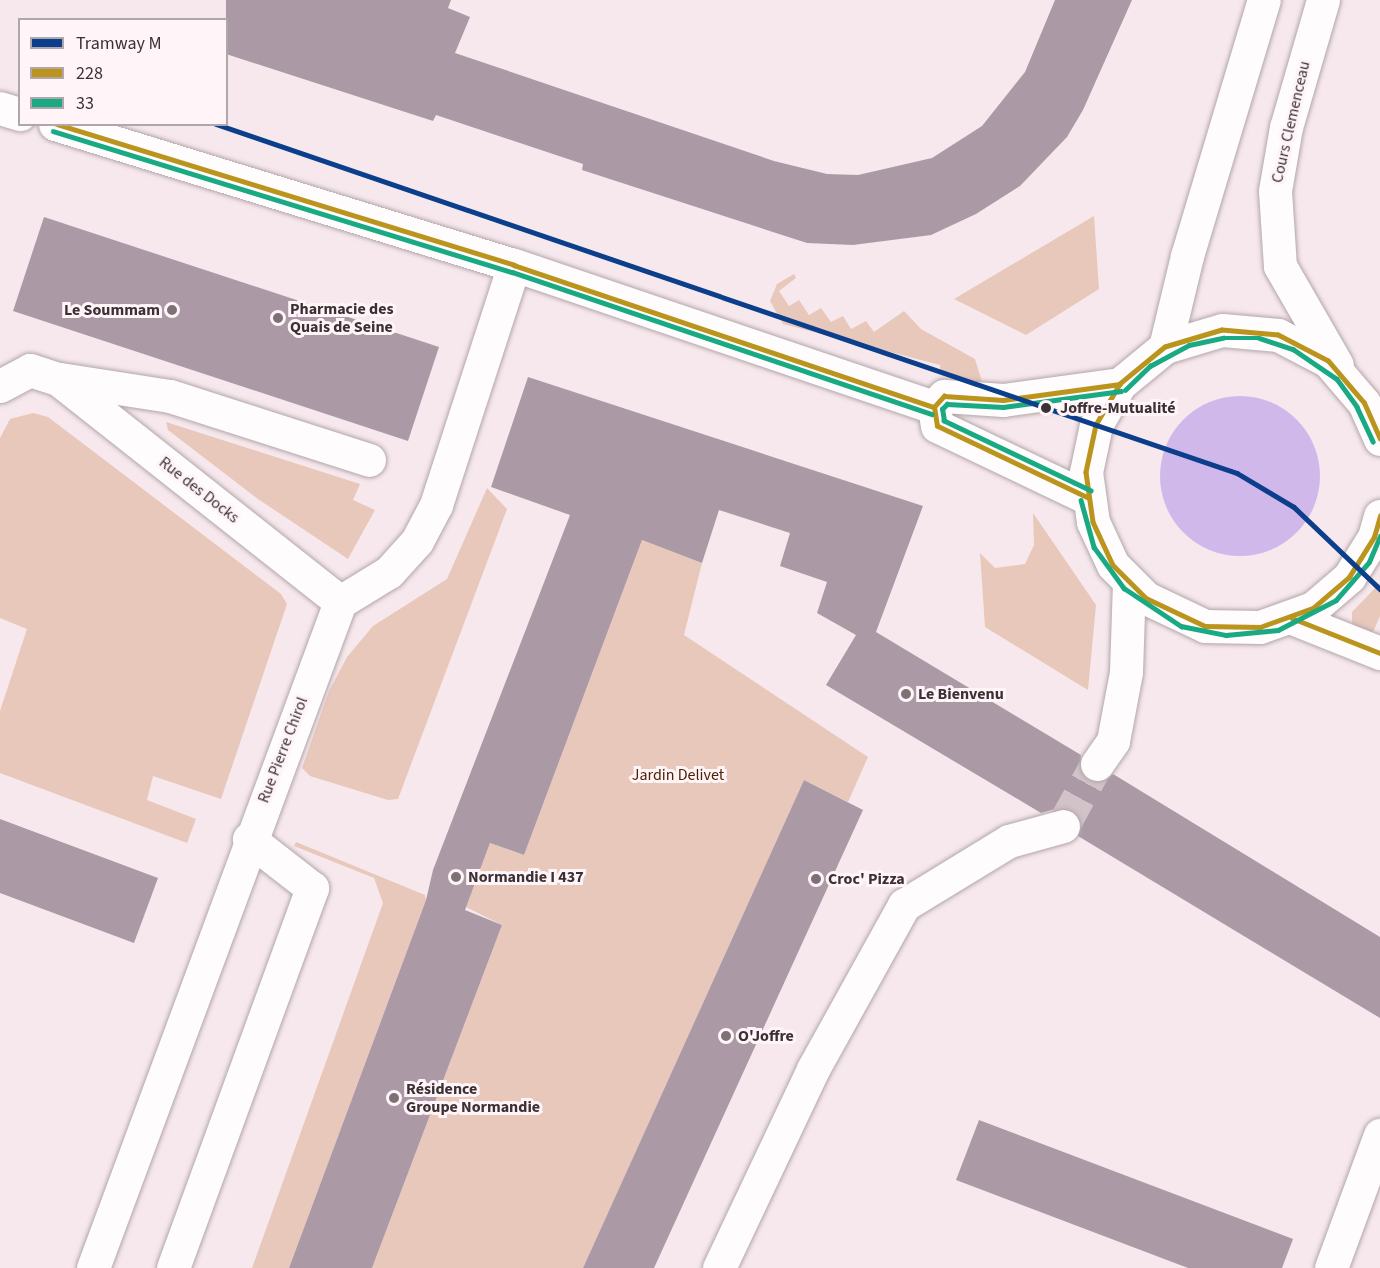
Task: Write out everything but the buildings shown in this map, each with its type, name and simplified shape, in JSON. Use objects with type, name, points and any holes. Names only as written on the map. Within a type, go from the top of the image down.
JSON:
[{"type":"street","points":[[1165,347],[1184,265],[1264,0]]},
{"type":"street","name":"Cours Clemenceau","points":[[1323,0],[1286,127],[1275,191],[1280,266],[1342,374]]},
{"type":"street","points":[[0,108],[18,113]]},
{"type":"street","points":[[61,126],[513,265],[934,407]]},
{"type":"street","points":[[340,602],[389,572],[417,541],[436,505],[513,265]]},
{"type":"street","points":[[1380,439],[1364,403],[1342,374],[1304,346],[1260,331],[1210,332],[1165,347],[1120,384],[1091,443],[1088,498],[1101,544],[1129,583],[1164,610],[1205,626],[1244,629],[1292,618],[1313,608],[1349,577],[1374,537],[1380,516]]},
{"type":"street","name":"Rue des Docks","points":[[0,386],[30,370],[58,379],[170,396],[369,460]]},
{"type":"street","name":"Rue des Docks","points":[[58,379],[340,602]]},
{"type":"street","points":[[934,407],[944,396],[1003,399],[1120,384]]},
{"type":"street","points":[[934,407],[937,426],[1088,498]]},
{"type":"street","points":[[1105,753],[1126,672],[1129,583]]},
{"type":"street","name":"Rue Pierre Chirol","points":[[93,1268],[249,839],[340,602]]},
{"type":"street","points":[[1292,618],[1380,653]]},
{"type":"street","points":[[719,1268],[813,1069],[904,905],[1009,841],[1063,826]]},
{"type":"street","points":[[173,1268],[312,888],[249,839]]},
{"type":"street","points":[[1331,1268],[1380,1135]]},
{"type":"green space","points":[[1094,216],[1099,289],[1026,335],[954,299]]},
{"type":"green space","points":[[794,274],[796,278],[779,291],[789,306],[799,300],[809,315],[821,308],[831,322],[843,316],[851,329],[866,321],[874,332],[904,311],[921,329],[975,359],[982,382],[941,375],[940,365],[783,324],[770,301],[777,284]]},
{"type":"green space","points":[[33,413],[48,417],[281,594],[287,604],[221,799],[153,776],[147,800],[196,819],[187,843],[0,773],[0,711],[27,629],[0,618],[0,438],[10,419]]},
{"type":"green space","points":[[166,422],[360,484],[353,500],[375,510],[348,559],[258,499],[168,430]]},
{"type":"green space","points":[[487,488],[507,509],[398,799],[388,800],[310,776],[302,768],[329,691],[347,657],[373,626],[447,579]]},
{"type":"green space","points":[[1033,513],[1096,605],[1088,690],[985,627],[980,553],[995,568],[1025,564],[1034,545]]},
{"type":"green space","name":"Jardin Delivet","points":[[642,540],[702,563],[684,635],[868,757],[848,802],[804,780],[583,1268],[372,1268],[502,925],[466,907],[490,843],[524,855]]},
{"type":"green space","points":[[1380,583],[1380,616],[1370,639],[1352,626],[1352,612]]},
{"type":"green space","points":[[296,842],[425,895],[426,900],[289,1268],[252,1268],[383,903],[374,878],[294,846]]},
{"type":"shaded area","points":[[1240,396],[1271,402],[1297,419],[1314,445],[1320,476],[1314,507],[1297,533],[1271,550],[1240,556],[1209,550],[1183,533],[1166,507],[1160,476],[1166,445],[1183,419],[1209,402]]},
{"type":"tunnel","points":[[1063,826],[1097,764]]},
{"type":"tram line","name":"M","points":[[222,126],[1237,473],[1294,507],[1380,589]]},
{"type":"transit line","name":"228","points":[[63,126],[514,265],[934,407]]},
{"type":"transit line","name":"33","points":[[53,131],[512,272],[932,414]]},
{"type":"transit line","name":"228","points":[[1380,439],[1364,403],[1328,361],[1278,335],[1222,330],[1165,347],[1120,384],[1096,425],[1086,472],[1093,522],[1113,565],[1146,598],[1205,626],[1260,627],[1313,608],[1349,577],[1374,537],[1380,516]]},
{"type":"transit line","name":"33","points":[[1125,390],[1150,366],[1189,345],[1223,338],[1259,338],[1293,349],[1337,379],[1357,407],[1373,442]]},
{"type":"transit line","name":"228","points":[[1088,498],[937,426],[934,407],[944,396],[1003,400],[1120,384]]},
{"type":"transit line","name":"33","points":[[1091,491],[944,421],[942,409],[947,404],[1003,407],[1121,391]]},
{"type":"transit line","name":"33","points":[[1081,500],[1094,547],[1124,588],[1181,626],[1226,635],[1278,630],[1336,600],[1369,562],[1380,536]]},
{"type":"transit line","name":"228","points":[[1292,618],[1380,653]]},
{"type":"place","name":"Le Soummam","points":[[172,310]]},
{"type":"place","name":"Pharmacie des Quais de Seine","points":[[278,318]]},
{"type":"place","name":"Joffre-Mutualité","points":[[1046,408]]},
{"type":"place","name":"Le Bienvenu","points":[[906,694]]},
{"type":"place","name":"Normandie I 437","points":[[456,877]]},
{"type":"place","name":"Croc' Pizza","points":[[816,879]]},
{"type":"place","name":"O'Joffre","points":[[726,1036]]},
{"type":"place","name":"Résidence Groupe Normandie","points":[[394,1098]]}]
